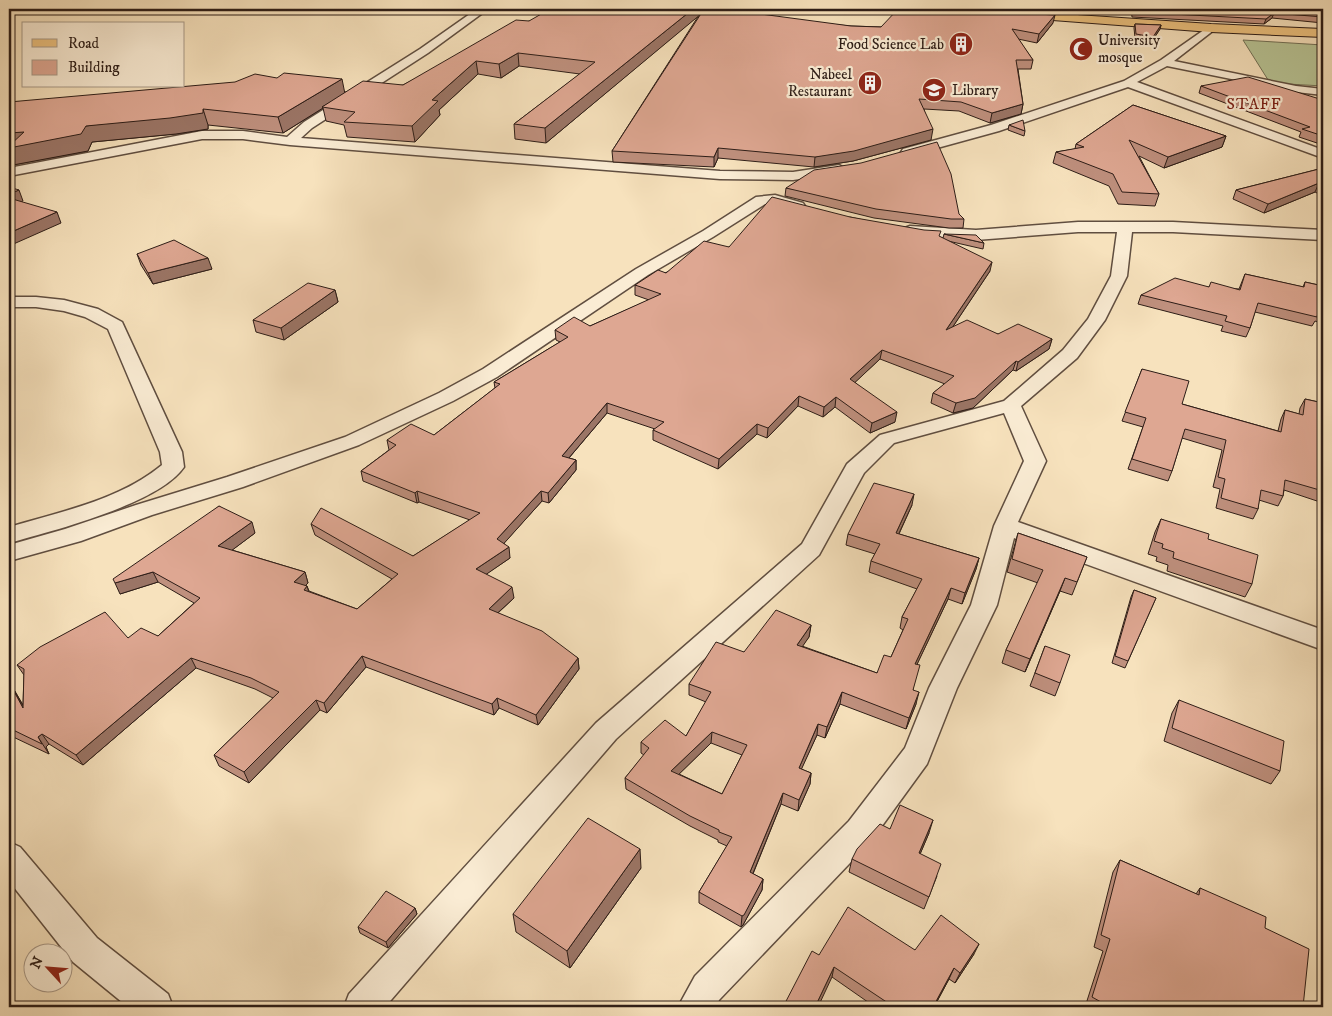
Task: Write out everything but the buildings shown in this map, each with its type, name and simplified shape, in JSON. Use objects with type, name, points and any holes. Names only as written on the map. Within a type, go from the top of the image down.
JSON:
[{"type":"main road","points":[[893,9],[945,11]]},
{"type":"main road","points":[[1003,14],[1071,17],[1211,28],[1323,33]]},
{"type":"street","points":[[290,141],[308,125],[424,51],[483,9]]},
{"type":"street","points":[[1071,17],[1081,9]]},
{"type":"street","points":[[892,156],[995,128],[1128,83],[1165,62],[1211,28]]},
{"type":"street","points":[[1165,62],[1296,89],[1323,92]]},
{"type":"street","points":[[1128,83],[1323,154]]},
{"type":"street","points":[[9,172],[202,135],[242,135],[290,141],[720,175],[793,176],[854,167]]},
{"type":"street","points":[[9,554],[276,469],[352,441],[490,373],[642,272],[708,234],[761,200],[775,199],[811,210]]},
{"type":"street","points":[[895,229],[915,232],[976,235],[1078,227],[1173,227],[1323,235]]},
{"type":"street","points":[[362,1007],[606,731],[811,549],[855,469],[888,440],[1011,405],[1070,354],[1096,320],[1119,276],[1125,227]]},
{"type":"street","points":[[9,302],[63,305],[98,316],[116,326],[171,452],[173,467],[159,479],[140,489],[101,505],[9,535]]},
{"type":"street","points":[[696,1007],[707,988],[860,831],[917,755],[943,688],[984,605],[1005,526],[1036,461],[1011,405]]},
{"type":"street","points":[[1005,526],[1323,640]]},
{"type":"street","points":[[9,857],[85,950],[155,1007]]},
{"type":"green space","points":[[1243,40],[1323,45],[1323,86],[1270,83]]},
{"type":"place","name":"Food Science Lab","points":[[961,44]]},
{"type":"place","name":"University mosque","points":[[1081,49]]},
{"type":"place","name":"Nabeel Restaurant","points":[[870,83]]},
{"type":"place","name":"Library","points":[[934,90]]},
{"type":"district","name":"STAFF","points":[[1254,104]]}]
